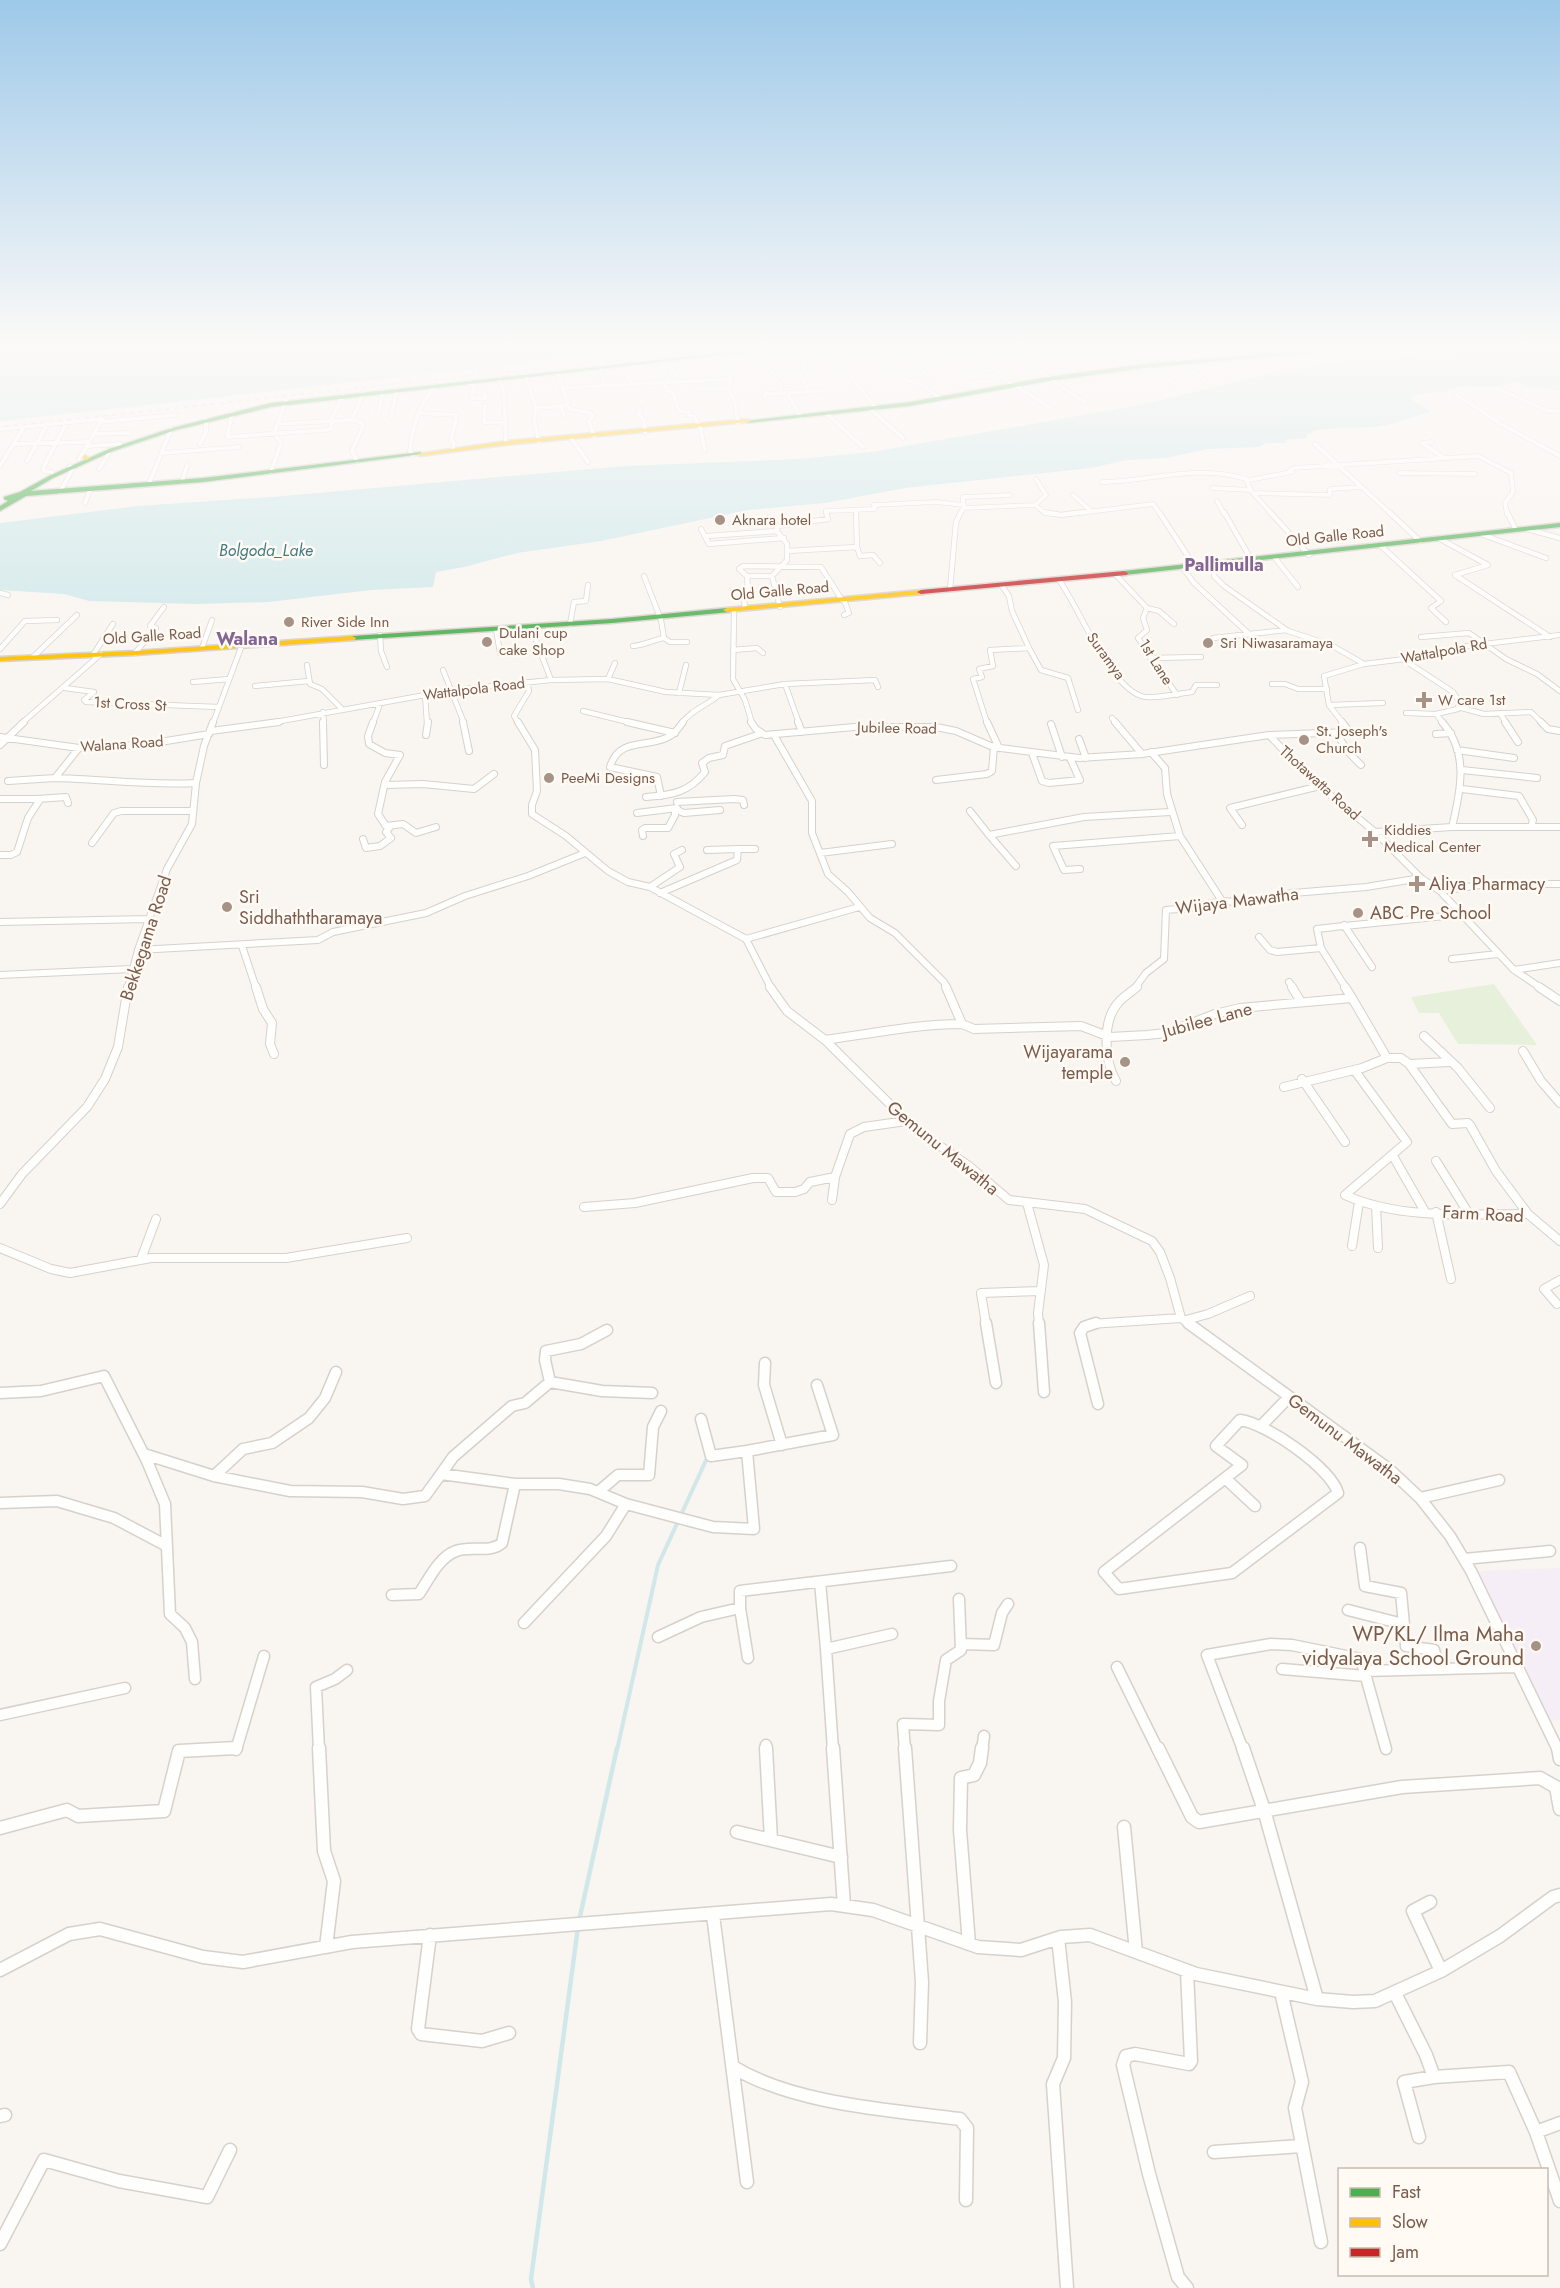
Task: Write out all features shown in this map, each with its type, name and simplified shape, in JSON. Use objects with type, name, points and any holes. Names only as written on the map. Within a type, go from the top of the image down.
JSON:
[{"type":"main road","points":[[9,499],[82,455]]},
{"type":"main road","points":[[9,499],[82,455]]},
{"type":"main road","points":[[9,499],[45,493],[182,482],[413,455]]},
{"type":"main road","name":"Old Galle Road","points":[[0,659],[135,653],[380,635],[531,627],[780,607],[1189,568],[1560,525]]},
{"type":"street","points":[[27,461],[30,455]]},
{"type":"street","points":[[50,455],[43,468],[44,471],[52,472]]},
{"type":"street","points":[[60,492],[82,455]]},
{"type":"street","points":[[99,469],[108,455]]},
{"type":"street","points":[[149,484],[162,455]]},
{"type":"street","points":[[271,472],[277,455]]},
{"type":"street","points":[[354,455],[357,461]]},
{"type":"street","points":[[583,455],[588,462]]},
{"type":"street","points":[[1328,455],[1420,542]]},
{"type":"street","points":[[1440,455],[1444,458]]},
{"type":"street","points":[[1102,482],[1124,483],[1193,472],[1226,473],[1249,480],[1292,472],[1290,470],[1294,468],[1398,460],[1483,457],[1511,473],[1513,492],[1505,503],[1506,511],[1521,529],[1560,538]]},
{"type":"street","points":[[1398,460],[1410,470],[1400,475],[1475,474]]},
{"type":"street","points":[[182,482],[187,466]]},
{"type":"street","points":[[1035,505],[1046,495],[1036,479]]},
{"type":"street","points":[[1249,480],[1247,482],[1252,492],[1309,555]]},
{"type":"street","points":[[1212,488],[1330,495],[1330,489],[1362,487]]},
{"type":"street","points":[[85,503],[90,490]]},
{"type":"street","points":[[950,590],[956,522],[964,507],[963,497],[1010,495]]},
{"type":"street","points":[[1073,495],[1091,511]]},
{"type":"street","points":[[1217,501],[1252,561]]},
{"type":"street","points":[[777,531],[777,526],[828,519],[826,511],[831,509],[856,511],[875,509],[874,505],[936,502],[964,507],[1035,505],[1045,513],[1061,515],[1154,505],[1189,568],[1194,583],[1250,634]]},
{"type":"street","points":[[856,511],[857,547],[860,556],[873,555],[879,563]]},
{"type":"street","points":[[701,529],[709,544],[784,538]]},
{"type":"street","points":[[706,536],[777,531],[784,538],[787,551],[787,560],[781,567],[772,576],[747,576],[739,569],[743,566],[781,567],[821,567],[849,610],[849,613],[844,615]]},
{"type":"street","points":[[1481,534],[1546,558]]},
{"type":"street","points":[[1440,539],[1488,565],[1455,575],[1550,637]]},
{"type":"street","points":[[1381,546],[1441,601],[1431,608],[1446,622]]},
{"type":"street","points":[[787,551],[857,547]]},
{"type":"street","points":[[1275,558],[1298,587]]},
{"type":"street","points":[[1210,564],[1214,570],[1214,576],[1224,586],[1287,630],[1331,645],[1364,664]]},
{"type":"street","points":[[1116,575],[1147,608],[1159,611],[1174,624]]},
{"type":"street","points":[[644,576],[660,617],[663,638]]},
{"type":"street","points":[[646,797],[677,794],[690,790],[705,772],[702,763],[704,760],[723,755],[724,746],[732,742],[760,734],[752,725],[744,697],[733,679],[733,650],[740,609],[748,591],[747,576]]},
{"type":"street","points":[[772,576],[780,607]]},
{"type":"street","name":"Suramya","points":[[1059,580],[1116,674],[1140,696],[1177,695]]},
{"type":"street","points":[[570,624],[574,602],[586,601],[588,585]]},
{"type":"street","points":[[1002,586],[1009,596],[1012,611],[1041,670],[1068,678],[1078,710]]},
{"type":"street","points":[[0,593],[8,596]]},
{"type":"street","points":[[135,653],[156,628],[150,626],[164,607]]},
{"type":"street","name":"1st Lane","points":[[1147,608],[1143,618],[1147,630],[1138,638],[1177,695]]},
{"type":"street","points":[[33,657],[77,615]]},
{"type":"street","points":[[0,649],[25,621],[57,620]]},
{"type":"street","points":[[202,648],[212,620]]},
{"type":"street","points":[[0,745],[3,737],[80,677],[97,654],[113,624]]},
{"type":"street","points":[[531,627],[551,680]]},
{"type":"street","points":[[496,629],[500,653]]},
{"type":"street","points":[[1213,639],[1287,630]]},
{"type":"street","points":[[1420,637],[1469,633],[1506,660],[1537,674],[1560,691]]},
{"type":"street","points":[[380,635],[381,651],[387,667]]},
{"type":"street","name":"Wattalpola Rd","points":[[1364,664],[1404,660],[1459,647],[1560,635]]},
{"type":"street","points":[[633,646],[645,645],[650,640],[663,638],[670,642],[687,642]]},
{"type":"street","name":"Bekkegama Road","points":[[0,1204],[22,1173],[87,1107],[105,1079],[118,1047],[132,969],[167,869],[192,824],[196,783],[204,746],[242,645]]},
{"type":"street","points":[[733,650],[756,648],[763,653]]},
{"type":"street","points":[[936,780],[987,774],[992,771],[996,747],[973,679],[982,677],[979,669],[993,666],[990,651],[1029,648]]},
{"type":"street","points":[[1150,658],[1202,657]]},
{"type":"street","points":[[1404,660],[1453,692],[1460,703],[1452,711],[1436,714],[1407,713]]},
{"type":"street","points":[[608,679],[615,663]]},
{"type":"street","points":[[1361,765],[1348,752],[1337,734],[1350,732],[1329,705],[1324,676],[1364,664]]},
{"type":"street","points":[[307,665],[312,686],[322,689],[342,709]]},
{"type":"street","points":[[679,693],[686,665]]},
{"type":"street","points":[[443,670],[453,690],[467,731],[469,751]]},
{"type":"street","points":[[193,681],[229,679]]},
{"type":"street","name":"Wattalpola Road","points":[[210,733],[453,690],[551,680],[608,679],[633,686],[679,693],[719,695],[785,684],[875,680],[878,687]]},
{"type":"street","points":[[255,686],[309,681]]},
{"type":"street","points":[[527,682],[529,691],[514,716],[536,750],[537,791],[532,814],[566,836],[608,871],[628,882],[650,887],[746,939],[859,907]]},
{"type":"street","points":[[785,684],[802,732]]},
{"type":"street","points":[[1177,695],[1192,692],[1198,684],[1217,685]]},
{"type":"street","points":[[1272,684],[1285,684],[1298,689],[1327,689]]},
{"type":"street","name":"1st Cross St","points":[[65,688],[94,692],[84,700],[86,702],[219,707]]},
{"type":"street","points":[[425,695],[428,719],[426,735]]},
{"type":"street","points":[[662,796],[657,777],[610,767],[610,764],[624,747],[632,744],[658,742],[675,733],[689,713],[705,707],[719,695]]},
{"type":"street","points":[[1329,705],[1383,703]]},
{"type":"street","points":[[380,704],[368,736],[369,744],[385,753],[400,754],[385,785],[378,814],[386,826],[402,824],[416,832],[436,827]]},
{"type":"street","points":[[1458,707],[1470,711],[1531,712],[1548,729],[1560,731]]},
{"type":"street","points":[[583,711],[619,718],[641,727],[675,733]]},
{"type":"street","points":[[322,712],[326,752],[324,765]]},
{"type":"street","points":[[1500,713],[1518,742]]},
{"type":"street","points":[[1436,714],[1451,733],[1462,770],[1462,789],[1452,827]]},
{"type":"street","points":[[1112,718],[1142,754]]},
{"type":"street","points":[[1051,724],[1062,757]]},
{"type":"street","name":"Jubilee Road","points":[[760,734],[774,735],[854,727],[936,727],[996,747],[1070,758],[1142,754],[1269,735]]},
{"type":"street","name":"Walana Road","points":[[3,737],[79,748],[142,745],[210,733]]},
{"type":"street","points":[[1436,734],[1451,733]]},
{"type":"street","name":"Thotawatta Road","points":[[1269,735],[1337,734]]},
{"type":"street","points":[[774,735],[812,801],[812,833],[828,874],[848,892],[859,907],[876,922],[895,933],[944,982],[962,1024]]},
{"type":"street","name":"Thotawatta Road","points":[[1269,735],[1298,766],[1375,832],[1421,878],[1440,891],[1514,970],[1560,1001]]},
{"type":"street","points":[[1079,739],[1086,758]]},
{"type":"street","points":[[56,778],[79,748]]},
{"type":"street","points":[[1457,750],[1514,758]]},
{"type":"street","points":[[1152,752],[1165,768],[1164,783],[1170,812],[1180,836],[1222,901]]},
{"type":"street","points":[[1032,753],[1042,781],[1049,783],[1080,780],[1070,758]]},
{"type":"street","points":[[1462,770],[1537,778]]},
{"type":"street","points":[[385,785],[423,784],[474,789],[494,774]]},
{"type":"street","points":[[8,781],[56,778],[118,780],[151,785],[196,783]]},
{"type":"street","points":[[1242,825],[1230,808],[1237,804],[1320,786]]},
{"type":"street","points":[[1462,789],[1519,796],[1533,820],[1532,827]]},
{"type":"street","points":[[643,836],[642,830],[645,828],[668,828],[675,814],[677,794]]},
{"type":"street","points":[[0,799],[66,797],[68,803]]},
{"type":"street","points":[[0,855],[11,855],[17,852],[28,818],[39,801],[37,799]]},
{"type":"street","points":[[637,813],[734,799],[743,800],[744,805]]},
{"type":"street","points":[[676,806],[684,813],[720,810]]},
{"type":"street","points":[[92,843],[114,813],[121,811],[193,811]]},
{"type":"street","points":[[970,811],[1016,866]]},
{"type":"street","points":[[990,835],[1084,817],[1170,812]]},
{"type":"street","points":[[363,839],[366,848],[376,848],[387,843],[391,838],[386,832],[390,826]]},
{"type":"street","points":[[1375,832],[1452,827],[1560,827]]},
{"type":"street","points":[[1080,869],[1064,870],[1053,846],[1180,836]]},
{"type":"street","points":[[820,853],[892,844]]},
{"type":"street","points":[[660,893],[737,860],[738,849]]},
{"type":"street","points":[[707,850],[755,849]]},
{"type":"street","points":[[650,887],[680,867],[674,854],[682,850]]},
{"type":"street","points":[[138,950],[318,940],[333,932],[426,913],[465,896],[528,876],[585,853]]},
{"type":"street","name":"Wijaya Mawatha","points":[[1110,1037],[1112,1014],[1118,1003],[1137,987],[1146,973],[1164,959],[1166,910],[1190,908],[1222,901],[1237,902],[1421,878]]},
{"type":"street","points":[[1440,891],[1487,884],[1560,884]]},
{"type":"street","points":[[1387,1058],[1321,948],[1317,929],[1344,925],[1385,924],[1462,914]]},
{"type":"street","points":[[0,922],[148,919]]},
{"type":"street","points":[[1344,925],[1372,967]]},
{"type":"street","points":[[1259,938],[1270,950],[1277,952],[1321,948]]},
{"type":"street","name":"Gemunu Mawatha","points":[[746,939],[776,996],[787,1011],[825,1040],[906,1121],[969,1166],[1009,1200],[1085,1209],[1152,1241],[1160,1252],[1184,1319],[1389,1469],[1420,1498],[1450,1536],[1464,1559],[1557,1746],[1560,1759]]},
{"type":"street","points":[[242,946],[260,1000],[272,1023],[270,1044],[274,1054]]},
{"type":"street","points":[[1452,959],[1498,954]]},
{"type":"street","points":[[1514,970],[1560,963]]},
{"type":"street","points":[[0,975],[33,976],[132,969]]},
{"type":"street","points":[[1289,982],[1301,1002]]},
{"type":"street","name":"Jubilee Lane","points":[[825,1040],[898,1032],[930,1024],[962,1024],[984,1030],[1030,1026],[1081,1026],[1110,1037],[1166,1033],[1215,1014],[1240,1008],[1353,998]]},
{"type":"street","points":[[1424,1036],[1458,1068],[1490,1108]]},
{"type":"street","points":[[1110,1037],[1106,1047],[1109,1069],[1116,1081]]},
{"type":"street","points":[[1523,1050],[1541,1081],[1560,1103]]},
{"type":"street","points":[[1284,1086],[1302,1079],[1354,1071],[1387,1058],[1401,1058],[1410,1064],[1452,1124],[1468,1123],[1470,1125],[1496,1171],[1528,1214]]},
{"type":"street","points":[[1410,1064],[1449,1062]]},
{"type":"street","points":[[1354,1071],[1406,1139],[1406,1146],[1366,1174],[1345,1195],[1359,1202],[1376,1206],[1424,1210]]},
{"type":"street","points":[[1302,1079],[1345,1142]]},
{"type":"street","points":[[832,1200],[835,1177],[850,1134],[864,1126],[906,1121]]},
{"type":"street","name":"Farm Road","points":[[1393,1156],[1424,1210],[1468,1214],[1528,1214],[1558,1237]]},
{"type":"street","points":[[1436,1161],[1468,1214]]},
{"type":"street","points":[[584,1207],[634,1203],[753,1178],[768,1178],[776,1192],[784,1194],[802,1191],[810,1182],[835,1177]]},
{"type":"street","points":[[1353,1246],[1359,1202]]},
{"type":"street","points":[[1027,1203],[1044,1265],[1038,1313],[1044,1392]]},
{"type":"street","points":[[1376,1206],[1378,1248]]},
{"type":"street","points":[[1436,1212],[1451,1279]]},
{"type":"street","points":[[141,1259],[156,1219]]},
{"type":"street","points":[[0,1248],[51,1269],[70,1273],[141,1259],[286,1258],[407,1238]]},
{"type":"street","points":[[1557,1304],[1544,1288],[1560,1280]]},
{"type":"street","points":[[996,1383],[981,1293],[1041,1291]]},
{"type":"street","points":[[1098,1404],[1080,1333],[1084,1327],[1094,1323],[1184,1319],[1208,1314],[1250,1296]]},
{"type":"street","points":[[550,1382],[545,1360],[546,1351],[581,1344],[607,1330]]},
{"type":"street","points":[[765,1363],[764,1385],[782,1445]]},
{"type":"street","points":[[214,1476],[243,1449],[272,1443],[309,1418],[325,1398],[336,1372]]},
{"type":"street","points":[[0,1393],[41,1391],[104,1376],[144,1454],[165,1504],[170,1614],[173,1620],[188,1631],[195,1654],[195,1679]]},
{"type":"street","points":[[144,1454],[214,1476],[290,1491],[362,1492],[410,1499],[425,1496],[453,1457],[512,1406],[525,1402],[550,1382],[602,1391],[652,1393]]},
{"type":"street","points":[[701,1419],[711,1455],[747,1451],[833,1435],[817,1385]]},
{"type":"street","points":[[1262,1425],[1289,1397]]},
{"type":"street","points":[[598,1492],[618,1475],[650,1475],[653,1427],[661,1411]]},
{"type":"street","points":[[1247,1419],[1262,1425],[1330,1477],[1338,1493],[1232,1573],[1119,1589],[1104,1572],[1242,1465],[1216,1446],[1240,1420],[1247,1419]]},
{"type":"street","points":[[441,1474],[515,1484],[559,1484],[598,1492],[626,1504],[714,1527],[754,1529],[747,1451]]},
{"type":"street","points":[[1226,1479],[1255,1506]]},
{"type":"street","points":[[1420,1498],[1499,1480]]},
{"type":"street","points":[[392,1595],[419,1594],[441,1562],[454,1551],[467,1547],[495,1549],[502,1543],[515,1484]]},
{"type":"street","points":[[0,1503],[57,1501],[114,1518],[167,1546]]},
{"type":"street","points":[[524,1623],[606,1536],[626,1504]]},
{"type":"street","points":[[1360,1548],[1365,1586],[1401,1593],[1406,1646],[1434,1650],[1439,1669]]},
{"type":"street","points":[[1464,1559],[1550,1551]]},
{"type":"street","points":[[748,1658],[740,1608],[740,1591],[951,1566]]},
{"type":"street","points":[[820,1582],[844,1906]]},
{"type":"street","points":[[920,2043],[922,1982],[903,1724],[939,1725],[939,1701],[946,1660],[961,1650],[959,1599]]},
{"type":"street","points":[[961,1644],[994,1645],[1002,1613],[1008,1604]]},
{"type":"street","points":[[658,1637],[701,1617],[740,1608]]},
{"type":"street","points":[[1348,1610],[1403,1624]]},
{"type":"street","points":[[826,1649],[892,1634]]},
{"type":"street","points":[[1317,1999],[1264,1810],[1230,1712],[1207,1655],[1271,1644],[1292,1645],[1361,1659],[1386,1749]]},
{"type":"street","points":[[0,1828],[67,1810],[78,1816],[164,1811],[179,1751],[236,1750],[264,1656]]},
{"type":"street","points":[[1117,1667],[1192,1817],[1199,1822],[1402,1786],[1540,1778],[1558,1786],[1560,1809]]},
{"type":"street","points":[[1282,1669],[1365,1673],[1518,1667]]},
{"type":"street","points":[[326,1947],[334,1881],[324,1851],[316,1687],[335,1679],[347,1670]]},
{"type":"street","points":[[0,1715],[125,1688]]},
{"type":"street","points":[[969,1944],[960,1830],[961,1778],[974,1775],[980,1763],[984,1736]]},
{"type":"street","points":[[766,1744],[771,1840]]},
{"type":"street","points":[[1124,1827],[1136,1952]]},
{"type":"street","points":[[737,1832],[841,1857]]},
{"type":"street","points":[[0,1970],[69,1934],[100,1929],[203,1957],[243,1962],[352,1942],[831,1904],[873,1910],[978,1947],[1021,1950],[1058,1938],[1090,1935],[1187,1971],[1317,1999],[1375,2001],[1441,1971],[1500,1936],[1553,1897],[1560,1895]]},
{"type":"street","points":[[1430,1902],[1413,1911],[1441,1971]]},
{"type":"street","points":[[713,1914],[747,2182]]},
{"type":"street","points":[[430,1935],[418,2030],[421,2034],[482,2041],[509,2033]]},
{"type":"street","points":[[1058,1938],[1065,2002],[1064,2058],[1053,2084],[1067,2288]]},
{"type":"street","points":[[1187,1971],[1191,2061],[1189,2064],[1135,2054],[1126,2056],[1123,2065],[1149,2174],[1178,2277],[1187,2288]]},
{"type":"street","points":[[1281,1992],[1302,2082],[1295,2108],[1322,2242]]},
{"type":"street","points":[[1395,1993],[1426,2055],[1434,2077]]},
{"type":"street","points":[[733,2067],[741,2074],[788,2091],[960,2119],[967,2128],[966,2200]]},
{"type":"street","points":[[1419,2137],[1404,2082],[1434,2077],[1509,2072],[1536,2132],[1560,2200]]},
{"type":"street","points":[[1536,2132],[1560,2123]]},
{"type":"street","points":[[1214,2152],[1301,2146]]},
{"type":"street","points":[[2,2238],[44,2160],[119,2181],[207,2197],[230,2150]]},
{"type":"shaded area","name":"WP/KL/ Ilma Maha vidyalaya School Ground","points":[[1560,1568],[1560,1720],[1550,1721],[1476,1571]]},
{"type":"green space","points":[[1494,984],[1537,1045],[1458,1044],[1439,1013],[1419,1013],[1411,997]]},
{"type":"water","name":"Bolgoda_Lake","points":[[842,455],[1181,455],[1126,460],[1091,468],[905,488],[825,503],[748,510],[601,541],[517,553],[436,572],[433,587],[371,590],[269,602],[195,604],[89,601],[64,594],[0,590],[0,523],[138,506],[272,497],[625,466],[798,459]]},
{"type":"waterway","points":[[617,1750],[658,1565],[708,1456]]},
{"type":"waterway","points":[[579,1921],[617,1748]]},
{"type":"waterway","points":[[533,2288],[531,2279],[578,1927]]},
{"type":"traffic: fast","points":[[22,494],[51,477],[100,455]]},
{"type":"traffic: fast","points":[[21,494],[203,480],[414,455]]},
{"type":"traffic: fast","points":[[18,494],[23,496],[13,500],[6,498],[18,494]]},
{"type":"traffic: fast","points":[[0,509],[15,499]]},
{"type":"traffic: fast","points":[[1124,573],[1560,525]]},
{"type":"traffic: fast","points":[[352,638],[612,621],[727,610]]},
{"type":"traffic: slow","points":[[727,610],[921,592]]},
{"type":"traffic: slow","points":[[0,659],[135,653],[352,638]]},
{"type":"traffic: jam","points":[[921,592],[1124,573]]},
{"type":"place","name":"Aknara hotel","points":[[720,520]]},
{"type":"place","name":"River Side Inn","points":[[289,622]]},
{"type":"place","name":"Dulani cup cake Shop","points":[[487,642]]},
{"type":"place","name":"Sri Niwasaramaya","points":[[1208,643]]},
{"type":"place","name":"W care 1st","points":[[1424,700]]},
{"type":"place","name":"St. Joseph's Church","points":[[1304,740]]},
{"type":"place","name":"PeeMi Designs","points":[[549,778]]},
{"type":"place","name":"Kiddies Medical Center","points":[[1370,839]]},
{"type":"place","name":"Aliya Pharmacy","points":[[1417,884]]},
{"type":"place","name":"Sri Siddhaththaramaya","points":[[227,907]]},
{"type":"place","name":"ABC Pre School","points":[[1358,913]]},
{"type":"place","name":"Wijayarama temple","points":[[1125,1062]]},
{"type":"place","name":"WP/KL/ Ilma Maha vidyalaya School Ground","points":[[1536,1646]]},
{"type":"district","name":"Pallimulla","points":[[1224,565]]},
{"type":"district","name":"Walana","points":[[247,639]]}]
